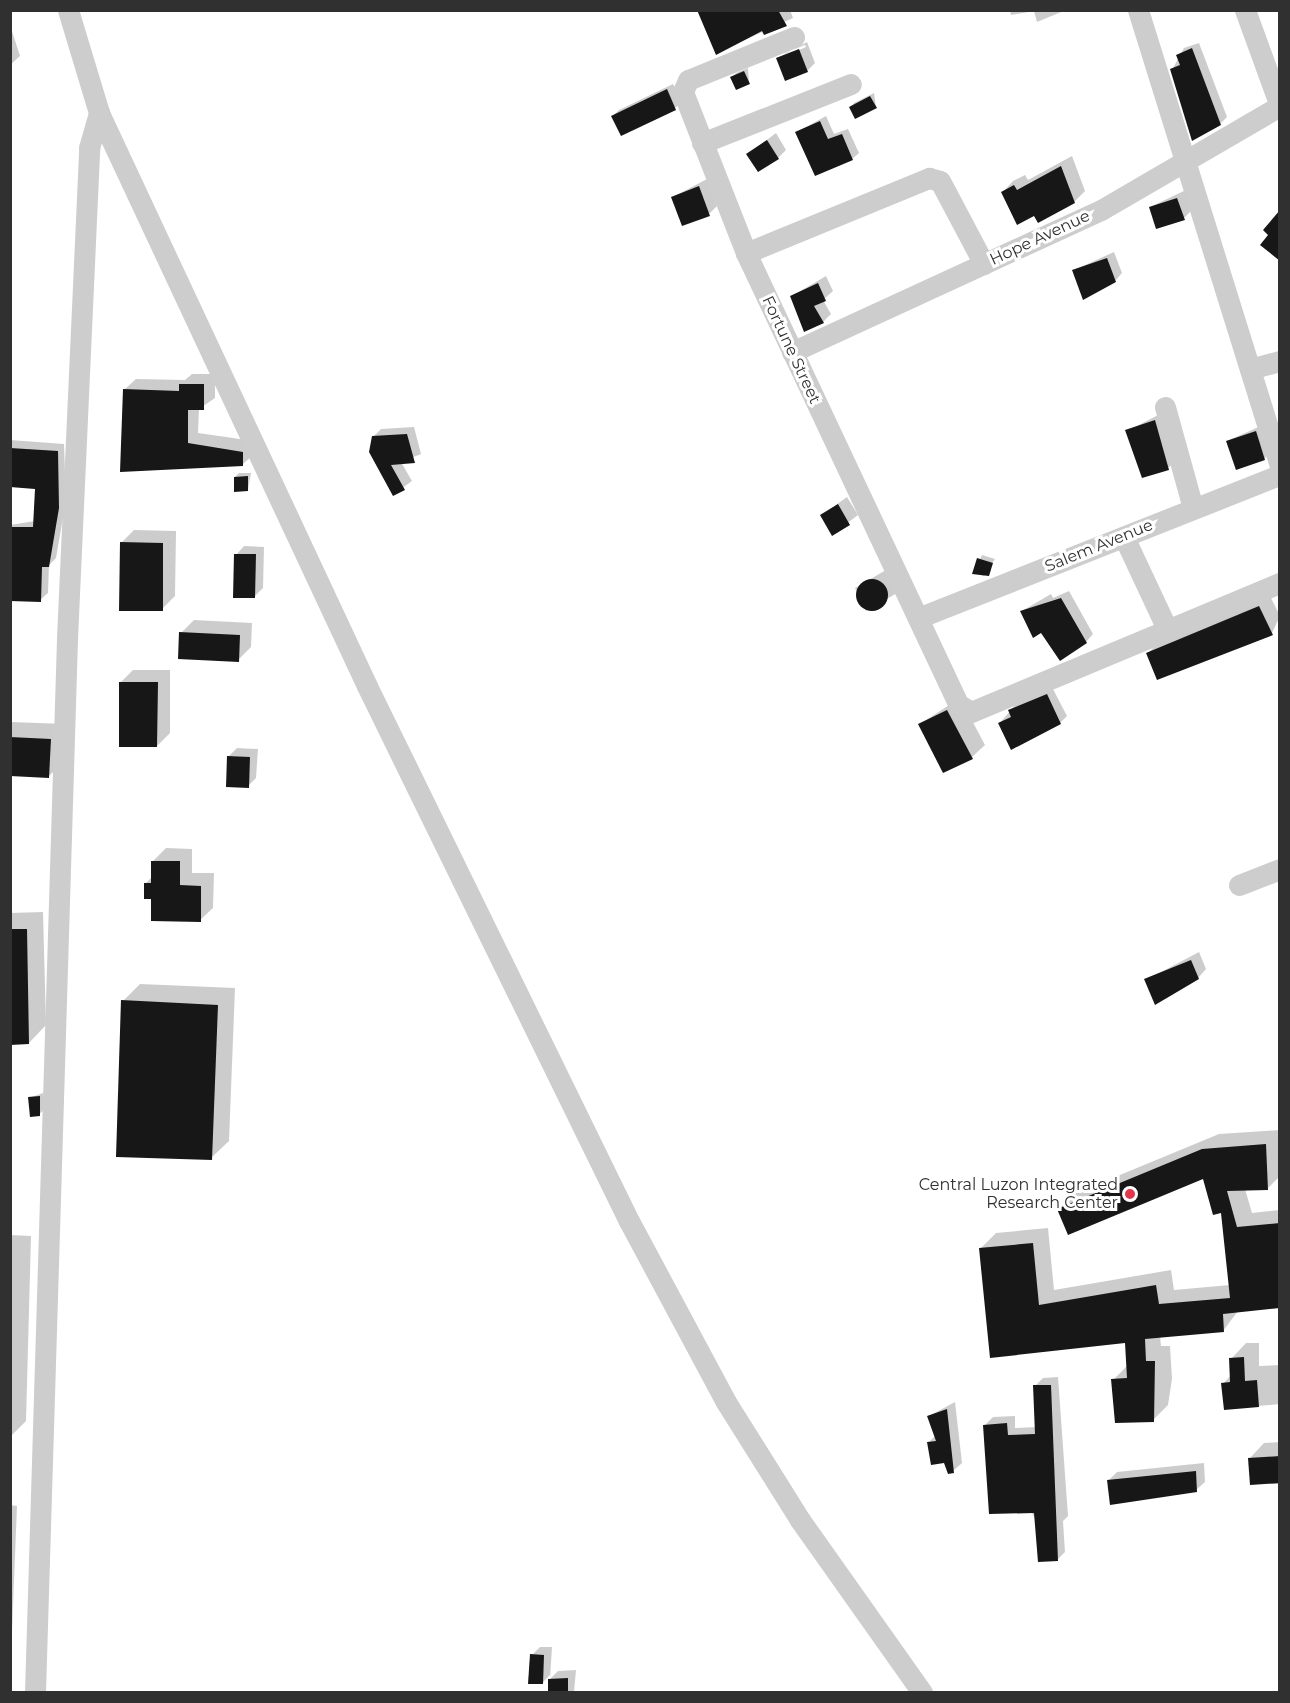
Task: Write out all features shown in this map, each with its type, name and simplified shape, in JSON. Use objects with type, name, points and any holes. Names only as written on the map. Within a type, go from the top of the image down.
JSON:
[{"type":"street","points":[[68,10],[99,112],[367,686],[629,1221],[738,1422],[800,1520],[922,1692]]},
{"type":"street","points":[[1138,10],[1280,465]]},
{"type":"street","points":[[1245,10],[1279,106]]},
{"type":"street","name":"Fortune Street","points":[[794,37],[688,80],[683,92],[746,253],[958,704],[971,712],[1168,632]]},
{"type":"street","points":[[702,143],[851,84]]},
{"type":"street","name":"Hope Avenue","points":[[792,352],[1101,210],[1279,106]]},
{"type":"street","points":[[35,1692],[67,638],[89,148],[99,112]]},
{"type":"street","points":[[746,253],[929,178],[940,181],[984,264]]},
{"type":"street","points":[[1250,369],[1280,361]]},
{"type":"street","points":[[1165,407],[1193,508]]},
{"type":"street","name":"Salem Avenue","points":[[918,618],[1280,475]]},
{"type":"street","points":[[1124,537],[1168,632],[1280,583]]},
{"type":"street","points":[[1239,885],[1280,868]]},
{"type":"building","points":[[697,10],[778,10],[787,26],[764,35],[762,31],[716,55]]},
{"type":"building","points":[[1192,48],[1221,125],[1192,141],[1170,69],[1180,65],[1176,55]]},
{"type":"building","points":[[799,49],[808,72],[785,81],[776,58]]},
{"type":"building","points":[[744,71],[750,84],[736,90],[730,77]]},
{"type":"building","points":[[667,89],[676,110],[621,136],[611,116]]},
{"type":"building","points":[[870,96],[877,108],[855,119],[849,107]]},
{"type":"building","points":[[820,121],[828,139],[842,134],[853,160],[815,176],[795,132]]},
{"type":"building","points":[[767,140],[779,159],[758,172],[746,154]]},
{"type":"building","points":[[1061,166],[1075,203],[1038,223],[1034,216],[1017,225],[1001,192],[1014,185],[1017,190]]},
{"type":"building","points":[[699,186],[710,216],[682,226],[671,197]]},
{"type":"building","points":[[1177,198],[1185,220],[1156,229],[1149,207]]},
{"type":"building","points":[[1280,210],[1280,261],[1260,245],[1268,235],[1263,230]]},
{"type":"building","points":[[1107,258],[1116,282],[1083,300],[1072,270]]},
{"type":"building","points":[[818,283],[826,301],[814,306],[824,323],[804,332],[790,296]]},
{"type":"building","points":[[179,384],[204,384],[204,410],[188,410],[188,443],[243,452],[243,466],[120,472],[123,389],[179,391]]},
{"type":"building","points":[[1155,420],[1169,470],[1142,478],[1125,430]]},
{"type":"building","points":[[1256,431],[1265,460],[1236,470],[1226,441]]},
{"type":"building","points":[[407,434],[415,463],[391,465],[405,490],[393,496],[369,452],[372,436]]},
{"type":"building","points":[[10,448],[58,451],[59,508],[49,567],[42,567],[41,602],[10,601],[11,527],[33,527],[35,489],[10,487]]},
{"type":"building","points":[[248,476],[248,491],[234,492],[234,477]]},
{"type":"building","points":[[838,504],[850,525],[832,536],[820,515]]},
{"type":"building","points":[[120,542],[163,543],[163,611],[119,611]]},
{"type":"building","points":[[234,554],[256,554],[255,598],[233,598]]},
{"type":"building","points":[[977,558],[993,563],[989,576],[972,574]]},
{"type":"building","points":[[872,579],[883,584],[888,595],[883,606],[872,611],[861,606],[856,595],[861,584]]},
{"type":"building","points":[[1061,598],[1087,643],[1060,661],[1041,633],[1033,638],[1020,611]]},
{"type":"building","points":[[1259,606],[1273,635],[1157,680],[1146,653]]},
{"type":"building","points":[[179,632],[240,635],[239,662],[178,659]]},
{"type":"building","points":[[119,682],[158,682],[157,747],[119,747]]},
{"type":"building","points":[[1047,694],[1061,724],[1011,750],[998,723],[1011,717],[1008,710]]},
{"type":"building","points":[[947,710],[973,759],[943,773],[918,724]]},
{"type":"building","points":[[10,737],[51,739],[49,778],[10,776]]},
{"type":"building","points":[[227,756],[250,757],[249,788],[226,787]]},
{"type":"building","points":[[151,861],[180,861],[180,885],[201,886],[201,922],[151,921],[151,899],[144,899],[144,883],[151,883]]},
{"type":"building","points":[[10,929],[27,929],[29,1044],[10,1045]]},
{"type":"building","points":[[1191,960],[1199,979],[1155,1005],[1144,979]]},
{"type":"building","points":[[121,1000],[218,1005],[212,1160],[116,1157]]},
{"type":"building","points":[[40,1096],[40,1116],[30,1117],[28,1097]]},
{"type":"building","points":[[1266,1144],[1268,1190],[1227,1191],[1237,1227],[1280,1223],[1280,1308],[1223,1314],[1224,1332],[1145,1339],[1146,1361],[1155,1361],[1154,1422],[1115,1423],[1111,1379],[1127,1378],[1125,1343],[990,1358],[979,1248],[1033,1243],[1039,1305],[1156,1285],[1159,1304],[1230,1298],[1221,1213],[1213,1215],[1203,1179],[1068,1235],[1057,1209],[1202,1149]]},
{"type":"building","points":[[1244,1357],[1245,1381],[1257,1380],[1259,1407],[1224,1410],[1221,1383],[1230,1382],[1229,1358]]},
{"type":"building","points":[[1033,1385],[1051,1385],[1058,1561],[1038,1562],[1034,1513],[989,1514],[983,1425],[1007,1423],[1008,1435],[1035,1434]]},
{"type":"building","points":[[947,1409],[954,1473],[948,1474],[944,1463],[931,1465],[927,1442],[936,1441],[927,1416]]},
{"type":"building","points":[[1280,1456],[1280,1483],[1250,1485],[1248,1458]]},
{"type":"building","points":[[1196,1471],[1197,1492],[1110,1505],[1107,1480]]},
{"type":"building","points":[[530,1654],[544,1655],[543,1684],[528,1684]]},
{"type":"building","points":[[568,1678],[568,1692],[548,1692],[548,1679]]},
{"type":"place","name":"Central Luzon Integrated Research Center","points":[[1130,1194]]}]
